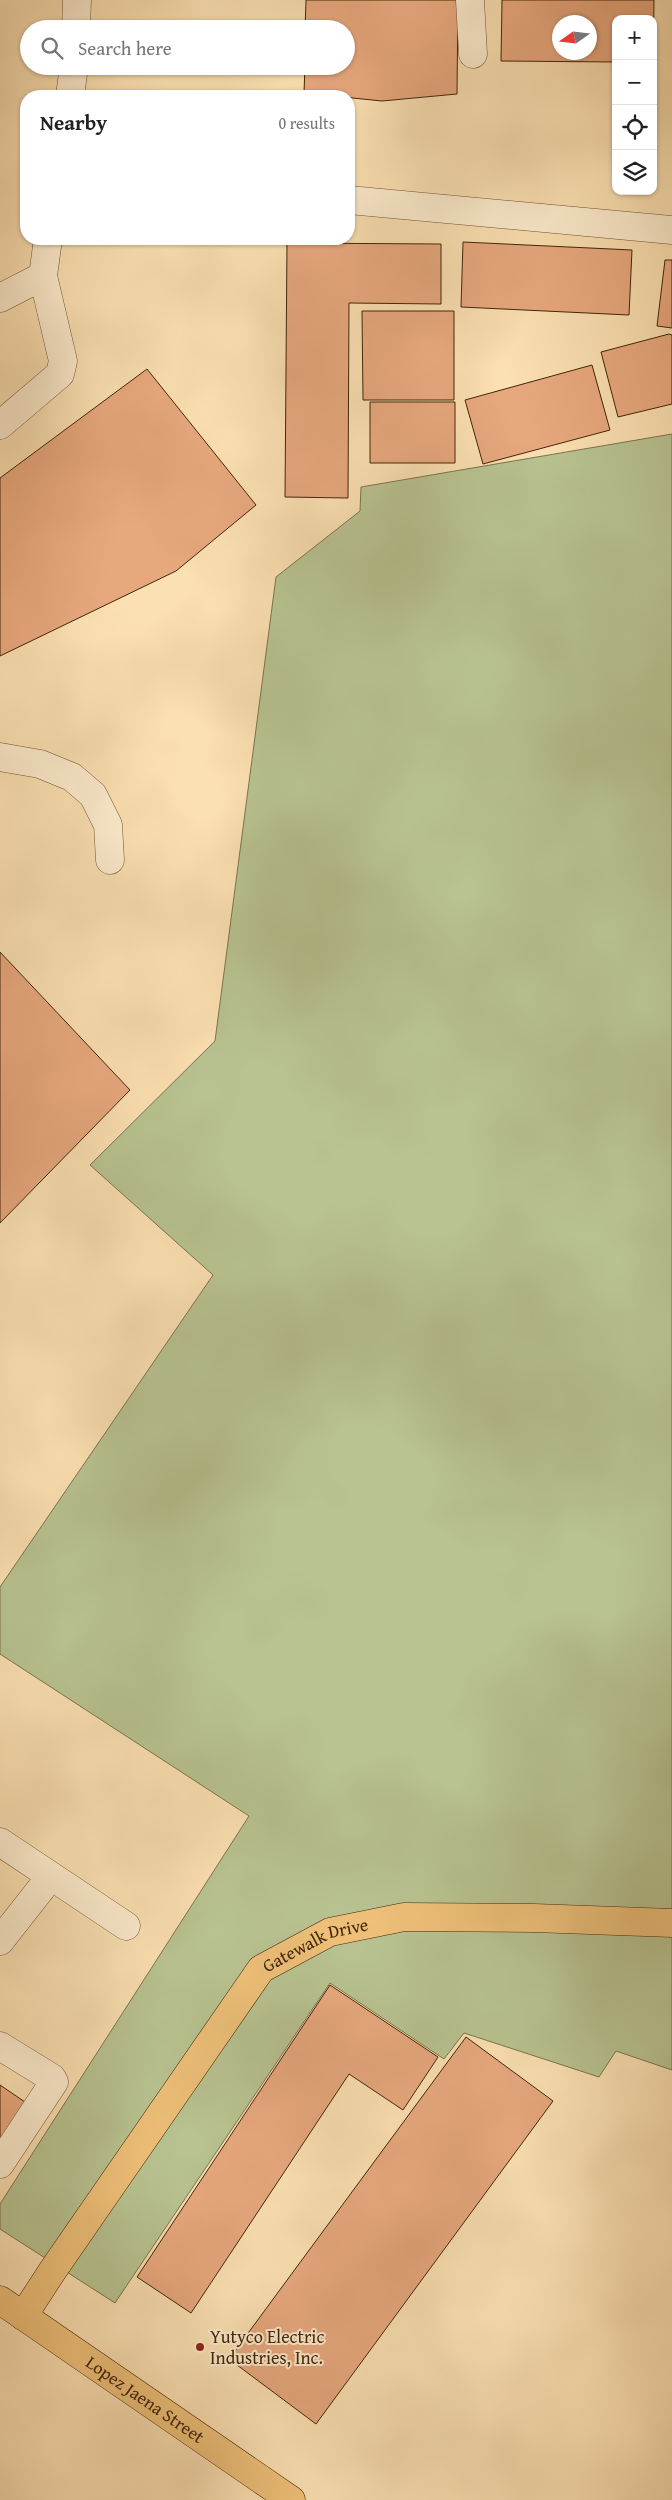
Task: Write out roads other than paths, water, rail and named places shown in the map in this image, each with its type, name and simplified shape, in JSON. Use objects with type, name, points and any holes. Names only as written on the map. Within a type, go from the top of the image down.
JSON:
[{"type":"main road","name":"Gatewalk Drive","points":[[23,2316],[262,1969],[330,1932],[404,1917],[534,1918],[672,1923]]},
{"type":"main road","name":"Lopez Jaena Street","points":[[0,2300],[291,2500]]},
{"type":"street","points":[[76,20],[77,0]]},
{"type":"street","points":[[470,0],[473,54]]},
{"type":"street","points":[[71,90],[73,75]]},
{"type":"street","points":[[355,201],[672,230]]},
{"type":"street","points":[[0,425],[60,374],[63,361],[43,276],[47,245]]},
{"type":"street","points":[[0,298],[43,276]]},
{"type":"street","points":[[0,757],[40,764],[72,777],[93,795],[108,824],[110,860]]},
{"type":"street","points":[[0,1842],[126,1926]]},
{"type":"street","points":[[0,1941],[51,1876]]},
{"type":"street","points":[[0,2046],[52,2078],[54,2082],[0,2164]]},
{"type":"place","name":"Yutyco Electric Industries, Inc.","points":[[200,2347]]}]
